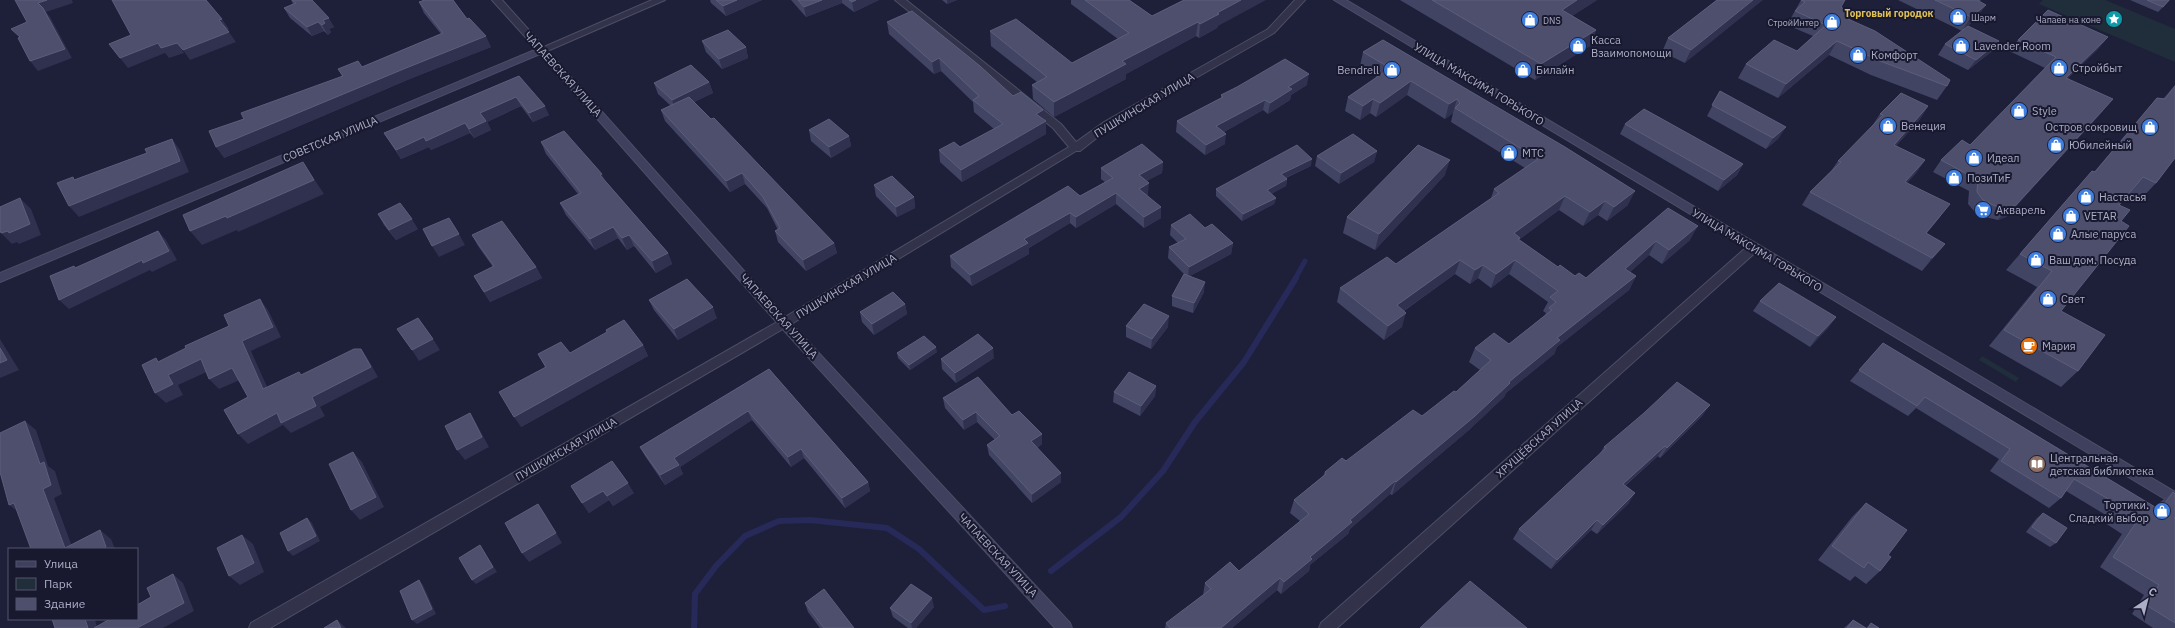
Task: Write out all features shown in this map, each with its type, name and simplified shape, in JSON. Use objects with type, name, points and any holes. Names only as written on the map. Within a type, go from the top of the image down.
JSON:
[{"type":"main road","name":"УЛИЦА МАКСИМА ГОРЬКОГО","points":[[1339,0],[2175,499]]},
{"type":"main road","name":"СОВЕТСКАЯ УЛИЦА","points":[[0,278],[542,50]]},
{"type":"main road","name":"ЧАПАЕВСКАЯ УЛИЦА","points":[[542,50],[784,323],[1064,628]]},
{"type":"street","name":"ЧАПАЕВСКАЯ УЛИЦА","points":[[497,0],[542,50]]},
{"type":"street","name":"СОВЕТСКАЯ УЛИЦА","points":[[542,50],[660,0]]},
{"type":"street","points":[[900,0],[1057,126],[1076,148]]},
{"type":"street","name":"ПУШКИНСКАЯ УЛИЦА","points":[[256,628],[784,323],[1076,148],[1108,124],[1271,31],[1300,0]]},
{"type":"street","name":"ХРУЩЁВСКАЯ УЛИЦА","points":[[1326,628],[1753,248]]},
{"type":"green space","points":[[2043,0],[2105,0],[2175,29],[2175,62],[2039,4]]},
{"type":"green space","points":[[1982,356],[2019,378],[2016,382],[1979,360]]},
{"type":"building","points":[[15,0],[47,0],[38,3],[43,8],[65,49],[30,61],[18,38],[20,37],[11,29],[27,22]]},
{"type":"building","points":[[112,0],[206,0],[222,19],[219,20],[229,32],[183,50],[177,43],[161,48],[158,43],[120,58],[109,44],[131,35]]},
{"type":"building","points":[[292,0],[312,0],[329,18],[323,20],[325,23],[322,25],[318,22],[307,27],[284,8],[296,3]]},
{"type":"building","points":[[425,0],[453,0],[467,19],[469,18],[486,36],[216,147],[209,131],[244,119],[241,113],[343,76],[338,69],[358,61],[362,67],[443,33],[419,2]]},
{"type":"building","points":[[716,0],[737,0],[723,6]]},
{"type":"building","points":[[798,0],[822,0],[804,7]]},
{"type":"building","points":[[1085,0],[1129,0],[1152,16],[1184,0],[1241,0],[1200,24],[1198,22],[1122,61],[1126,64],[1054,102],[1032,85],[1047,77],[990,31],[1016,19],[1072,63],[1129,33]]},
{"type":"building","points":[[1432,0],[1577,0],[1562,10],[1596,30],[1541,64]]},
{"type":"building","points":[[1717,0],[1753,0],[1691,50],[1668,38]]},
{"type":"building","points":[[1801,0],[1845,0],[1841,7],[1852,15],[1848,19],[1875,31],[1950,80],[1947,86],[1880,61],[1837,41],[1786,84],[1746,64],[1774,40],[1797,51],[1826,25],[1795,11],[1805,2]]},
{"type":"building","points":[[1935,0],[1977,0],[1986,5],[1971,17]]},
{"type":"building","points":[[2147,0],[2169,0],[2163,7]]},
{"type":"building","points":[[2048,10],[2108,37],[2066,78],[2113,99],[2016,205],[2007,208],[1995,206],[1983,200],[1977,192],[1978,180],[1941,160],[1962,140],[1970,145],[2056,57],[2018,40]]},
{"type":"building","points":[[912,11],[980,66],[1013,96],[1021,92],[1043,110],[1036,114],[1046,121],[961,170],[939,150],[954,142],[960,147],[1003,124],[973,100],[979,96],[939,58],[932,62],[887,22]]},
{"type":"building","points":[[1968,26],[1999,41],[1976,60],[1945,44]]},
{"type":"building","points":[[728,30],[746,47],[719,59],[702,41]]},
{"type":"building","points":[[1383,40],[1565,147],[1635,191],[1614,207],[1605,201],[1590,212],[1565,196],[1514,233],[1520,238],[1518,239],[1558,267],[1560,265],[1575,276],[1579,273],[1586,278],[1668,208],[1698,226],[1669,250],[1656,241],[1625,269],[1636,276],[1557,338],[1560,340],[1509,382],[1510,383],[1475,416],[1350,520],[1352,522],[1310,557],[1312,559],[1284,582],[1280,578],[1221,628],[1170,628],[1166,623],[1211,589],[1205,583],[1230,562],[1239,571],[1309,514],[1294,500],[1326,474],[1325,472],[1342,458],[1346,461],[1413,410],[1422,416],[1454,391],[1456,392],[1491,360],[1475,348],[1494,333],[1509,344],[1552,310],[1549,308],[1556,302],[1550,297],[1558,291],[1515,260],[1496,274],[1483,265],[1475,270],[1460,260],[1397,305],[1406,313],[1388,326],[1340,288],[1387,257],[1396,264],[1499,193],[1494,189],[1538,159],[1455,108],[1460,103],[1457,99],[1449,104],[1411,81],[1380,103],[1373,99],[1363,106],[1348,97],[1390,68],[1363,52]]},
{"type":"building","points":[[1285,59],[1309,74],[1288,87],[1292,89],[1270,103],[1265,100],[1216,126],[1226,134],[1206,145],[1177,121],[1223,97],[1221,95]]},
{"type":"building","points":[[691,65],[709,82],[672,100],[654,83]]},
{"type":"building","points":[[519,76],[545,106],[529,113],[516,97],[480,113],[486,121],[469,129],[465,123],[426,141],[424,137],[396,150],[384,133]]},
{"type":"building","points":[[2175,86],[2175,158],[2156,183],[2143,177],[2119,205],[2130,210],[2121,221],[2129,226],[2061,311],[2105,335],[2078,371],[2004,330],[2052,271],[2020,254],[2092,171],[2095,172],[2157,98],[2165,99]]},
{"type":"building","points":[[1720,91],[1786,127],[1773,138],[1712,105]]},
{"type":"building","points":[[1901,93],[1928,106],[1894,145],[1925,160],[1905,182],[1950,204],[1926,233],[1945,244],[1932,258],[1810,192],[1841,162],[1838,161],[1883,115],[1880,114]]},
{"type":"building","points":[[689,97],[711,119],[714,118],[834,243],[803,260],[775,231],[780,228],[763,197],[742,173],[726,181],[661,110]]},
{"type":"building","points":[[1644,109],[1743,164],[1724,180],[1625,124]]},
{"type":"building","points":[[829,119],[849,136],[829,147],[809,130]]},
{"type":"building","points":[[564,131],[668,253],[652,261],[629,235],[622,238],[613,227],[590,239],[560,203],[581,193],[541,142]]},
{"type":"building","points":[[1353,134],[1377,151],[1341,173],[1317,156]]},
{"type":"building","points":[[172,139],[180,161],[69,206],[57,183],[73,177],[74,180],[147,153],[145,149]]},
{"type":"building","points":[[1142,144],[1163,162],[1139,175],[1149,183],[1139,189],[1161,207],[1144,217],[1116,193],[1076,217],[1070,213],[1024,239],[1028,243],[970,275],[950,256],[1068,186],[1080,196],[1113,178],[1101,168]]},
{"type":"building","points":[[1297,145],[1312,159],[1281,174],[1287,179],[1267,190],[1276,198],[1243,214],[1216,189]]},
{"type":"building","points":[[1418,145],[1450,160],[1379,234],[1347,217]]},
{"type":"building","points":[[303,162],[314,180],[227,218],[226,216],[190,231],[183,215]]},
{"type":"building","points":[[892,176],[914,197],[896,207],[874,185]]},
{"type":"building","points":[[20,198],[30,224],[9,233],[8,231],[1,233],[0,207]]},
{"type":"building","points":[[400,203],[412,219],[389,230],[378,214]]},
{"type":"building","points":[[1190,214],[1205,228],[1212,224],[1233,243],[1189,267],[1169,247],[1186,239],[1171,225]]},
{"type":"building","points":[[449,218],[459,234],[432,246],[423,229]]},
{"type":"building","points":[[502,221],[536,267],[484,292],[474,276],[494,266],[472,235]]},
{"type":"building","points":[[158,231],[169,251],[143,263],[142,260],[59,300],[50,276],[74,266],[75,268]]},
{"type":"building","points":[[1184,274],[1205,282],[1194,303],[1172,296]]},
{"type":"building","points":[[687,279],[713,307],[674,329],[649,300]]},
{"type":"building","points":[[1779,283],[1836,317],[1818,336],[1760,301]]},
{"type":"building","points":[[893,292],[905,304],[872,324],[860,312]]},
{"type":"building","points":[[260,299],[273,327],[242,341],[263,389],[299,372],[301,375],[354,349],[361,349],[371,367],[312,397],[316,406],[281,423],[277,413],[238,434],[224,410],[248,397],[232,368],[209,379],[201,359],[168,375],[173,384],[155,393],[142,365],[156,358],[158,362],[186,348],[185,346],[229,326],[224,315]]},
{"type":"building","points":[[1144,304],[1169,316],[1152,339],[1126,326]]},
{"type":"building","points":[[418,318],[433,339],[412,350],[397,329]]},
{"type":"building","points":[[624,320],[643,345],[514,417],[499,392],[546,367],[538,354],[561,342],[570,353],[607,332],[606,330]]},
{"type":"building","points":[[978,334],[993,348],[955,373],[941,359]]},
{"type":"building","points":[[924,336],[936,347],[909,365],[897,353]]},
{"type":"building","points":[[1883,343],[2160,510],[2173,492],[2175,494],[2175,623],[2146,605],[2159,585],[2113,557],[2135,524],[2118,513],[2122,507],[2074,479],[2061,498],[2001,461],[2010,449],[1925,397],[1917,406],[1859,370]]},
{"type":"building","points":[[0,348],[7,360],[0,363]]},
{"type":"building","points":[[769,369],[868,482],[842,498],[801,449],[788,457],[748,411],[674,458],[679,465],[660,475],[640,447]]},
{"type":"building","points":[[1129,372],[1156,386],[1141,406],[1114,392]]},
{"type":"building","points":[[978,377],[1012,415],[1019,411],[1042,434],[1031,441],[1061,473],[1032,494],[987,445],[1000,436],[976,412],[963,420],[943,398]]},
{"type":"building","points":[[1677,382],[1710,405],[1667,448],[1665,446],[1623,484],[1635,493],[1603,525],[1597,520],[1557,560],[1519,529],[1606,448],[1604,447],[1644,413]]},
{"type":"building","points":[[470,413],[482,437],[457,450],[445,426]]},
{"type":"building","points":[[25,421],[40,464],[44,462],[51,485],[43,489],[65,548],[31,548],[14,503],[9,505],[0,472],[0,433]]},
{"type":"building","points":[[353,452],[376,497],[351,510],[329,464]]},
{"type":"building","points":[[612,461],[628,483],[607,496],[603,491],[582,503],[571,486]]},
{"type":"building","points":[[1866,503],[1907,530],[1888,555],[1891,557],[1880,571],[1868,562],[1864,568],[1832,546]]},
{"type":"building","points":[[538,504],[556,533],[522,553],[505,523]]},
{"type":"building","points":[[2043,513],[2067,528],[2056,543],[2032,527]]},
{"type":"building","points":[[307,518],[316,536],[288,551],[280,533]]},
{"type":"building","points":[[100,530],[106,547],[104,548],[65,548]]},
{"type":"building","points":[[242,535],[254,563],[229,576],[217,548]]},
{"type":"building","points":[[480,545],[493,567],[472,580],[459,558]]},
{"type":"building","points":[[173,574],[184,603],[137,628],[94,628],[108,620],[138,620],[138,604],[151,597],[147,588]]},
{"type":"building","points":[[419,580],[432,609],[412,620],[400,591]]},
{"type":"building","points":[[1470,581],[1527,628],[1420,628]]},
{"type":"building","points":[[911,584],[932,598],[911,623],[890,608]]},
{"type":"building","points":[[824,589],[854,628],[824,628],[805,603]]},
{"type":"building","points":[[52,620],[85,620],[88,628],[55,628]]},
{"type":"building","points":[[337,620],[341,628],[324,628]]},
{"type":"building","points":[[1853,620],[1866,628],[1847,628]]},
{"type":"building","points":[[1871,623],[1879,628],[1868,628]]},
{"type":"waterway","points":[[1295,279],[1305,261]]},
{"type":"waterway","points":[[1051,571],[1121,517],[1163,471],[1195,422],[1244,362],[1296,278]]},
{"type":"waterway","points":[[694,628],[695,594],[716,566],[745,536],[779,521],[810,520],[887,528],[919,549],[984,610],[1005,606]]},
{"type":"place","name":"Шарм","points":[[1958,17]]},
{"type":"place","name":"Чапаев на коне","points":[[2114,19]]},
{"type":"place","name":"DNS","points":[[1530,20]]},
{"type":"place","name":"СтройИнтер","points":[[1832,22]]},
{"type":"place","name":"Касса Взаимопомощи","points":[[1578,46]]},
{"type":"place","name":"Lavender Room","points":[[1961,46]]},
{"type":"place","name":"Комфорт","points":[[1858,55]]},
{"type":"place","name":"Стройбыт","points":[[2059,68]]},
{"type":"place","name":"Bendrell","points":[[1392,70]]},
{"type":"place","name":"Билайн","points":[[1523,70]]},
{"type":"place","name":"Style","points":[[2019,111]]},
{"type":"place","name":"Венеция","points":[[1888,126]]},
{"type":"place","name":"Остров сокровищ","points":[[2150,127]]},
{"type":"place","name":"Юбилейный","points":[[2056,145]]},
{"type":"place","name":"МТС","points":[[1509,153]]},
{"type":"place","name":"Идеал","points":[[1974,158]]},
{"type":"place","name":"ПозиТиF","points":[[1954,178]]},
{"type":"place","name":"Настасья","points":[[2086,197]]},
{"type":"place","name":"Акварель","points":[[1983,210]]},
{"type":"place","name":"VETAR","points":[[2071,216]]},
{"type":"place","name":"Алые паруса","points":[[2058,234]]},
{"type":"place","name":"Ваш дом. Посуда","points":[[2036,260]]},
{"type":"place","name":"Свет","points":[[2048,299]]},
{"type":"place","name":"Мария","points":[[2029,346]]},
{"type":"place","name":"Центральная детская библиотека","points":[[2037,464]]},
{"type":"place","name":"Тортики. Сладкий выбор","points":[[2162,511]]},
{"type":"district","name":"Торговый городок","points":[[1889,13]]}]
